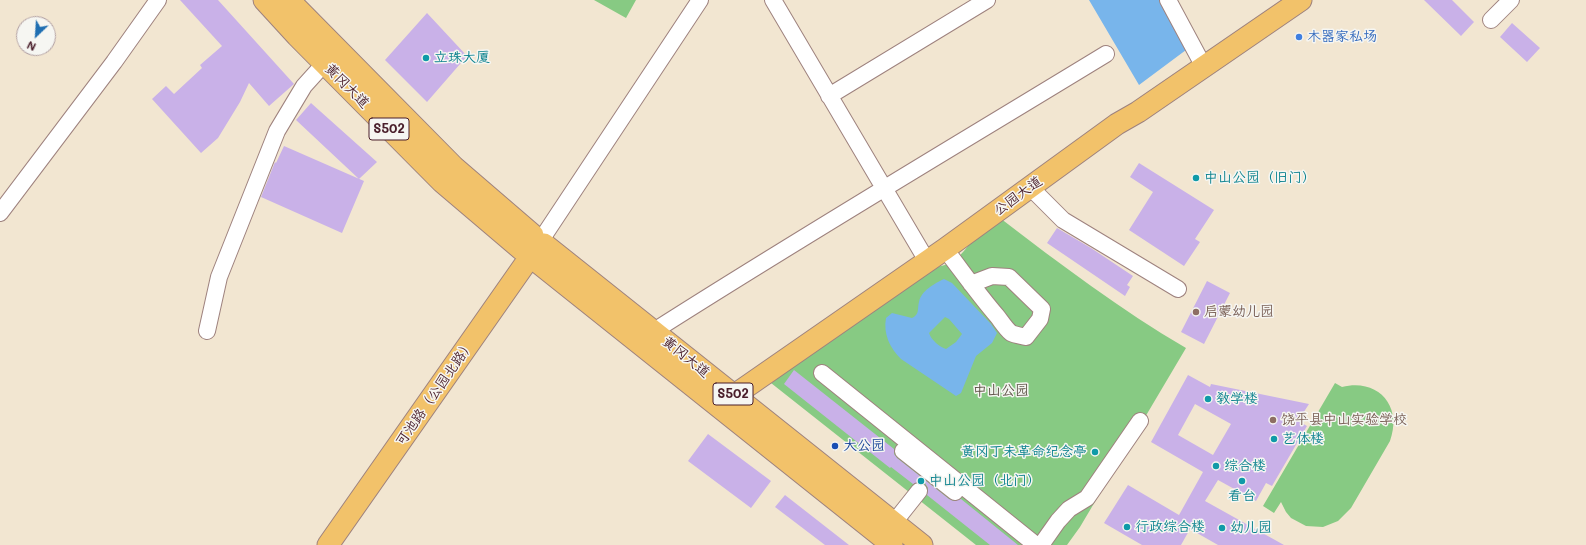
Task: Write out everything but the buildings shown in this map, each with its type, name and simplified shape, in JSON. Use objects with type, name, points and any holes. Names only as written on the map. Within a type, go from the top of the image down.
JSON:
[{"type":"main road","name":"黄冈大道","points":[[264,0],[297,36],[442,182],[538,246],[922,545]]},
{"type":"main road","name":"黄冈大道","points":[[289,0],[454,167],[538,246],[892,535]]},
{"type":"main road","name":"公园大道","points":[[736,394],[945,249],[1118,124],[1138,112],[1301,0]]},
{"type":"main road","name":"可池路（公园北路）","points":[[328,545],[538,246]]},
{"type":"main road","name":"可池路（公园北路）","points":[[345,545],[460,375],[538,246]]},
{"type":"street","points":[[0,213],[114,62],[158,0]]},
{"type":"street","points":[[538,246],[700,0]]},
{"type":"street","points":[[773,0],[927,261]]},
{"type":"street","points":[[829,96],[987,0]]},
{"type":"street","points":[[1168,0],[1204,66]]},
{"type":"street","points":[[1492,20],[1511,0]]},
{"type":"street","points":[[654,331],[761,262],[885,189],[1106,54]]},
{"type":"street","points":[[207,331],[219,277],[277,131],[304,86],[324,65]]},
{"type":"street","points":[[1030,187],[1063,220],[1178,289]]},
{"type":"street","points":[[945,249],[971,284]]},
{"type":"street","points":[[822,372],[868,408],[877,426],[932,475],[985,514],[1015,528],[1036,545]]},
{"type":"street","points":[[1041,545],[1058,521],[1069,509],[1087,498],[1140,421]]},
{"type":"street","points":[[892,535],[919,491]]},
{"type":"green space","points":[[594,0],[636,0],[626,18]]},
{"type":"green space","name":"中山公园","points":[[1000,218],[1114,302],[1186,348],[1080,527],[1067,545],[976,545],[771,383],[930,268],[948,264],[954,260],[982,231]]},
{"type":"green space","points":[[1335,383],[1342,387],[1355,385],[1367,387],[1376,391],[1390,406],[1393,417],[1393,428],[1390,441],[1351,508],[1338,521],[1323,527],[1306,526],[1291,518],[1281,502],[1274,513],[1263,506]]},
{"type":"water","points":[[1089,0],[1159,0],[1186,50],[1139,85]]},
{"type":"water","points":[[944,279],[952,283],[991,324],[997,333],[992,343],[976,356],[961,393],[956,396],[901,359],[888,340],[885,324],[886,318],[892,313],[912,318],[915,316],[922,294],[933,285]],"holes":[[[945,317],[949,319],[962,334],[956,342],[946,349],[936,343],[929,333]]]},
{"type":"place","name":"木器家私场","points":[[1299,37]]},
{"type":"place","name":"立珠大厦","points":[[426,58]]},
{"type":"place","name":"中山公园（旧门）","points":[[1196,178]]},
{"type":"place","name":"启蒙幼儿园","points":[[1196,312]]},
{"type":"place","name":"教学楼","points":[[1208,399]]},
{"type":"place","name":"饶平县中山实验学校","points":[[1273,420]]},
{"type":"place","name":"艺体楼","points":[[1274,439]]},
{"type":"place","name":"大公园","points":[[835,446]]},
{"type":"place","name":"黄冈丁未革命纪念亭","points":[[1095,452]]},
{"type":"place","name":"综合楼","points":[[1216,466]]},
{"type":"place","name":"中山公园（北门）","points":[[921,481]]},
{"type":"place","name":"看台","points":[[1242,481]]},
{"type":"place","name":"行政综合楼","points":[[1127,527]]},
{"type":"place","name":"幼儿园","points":[[1222,528]]}]
